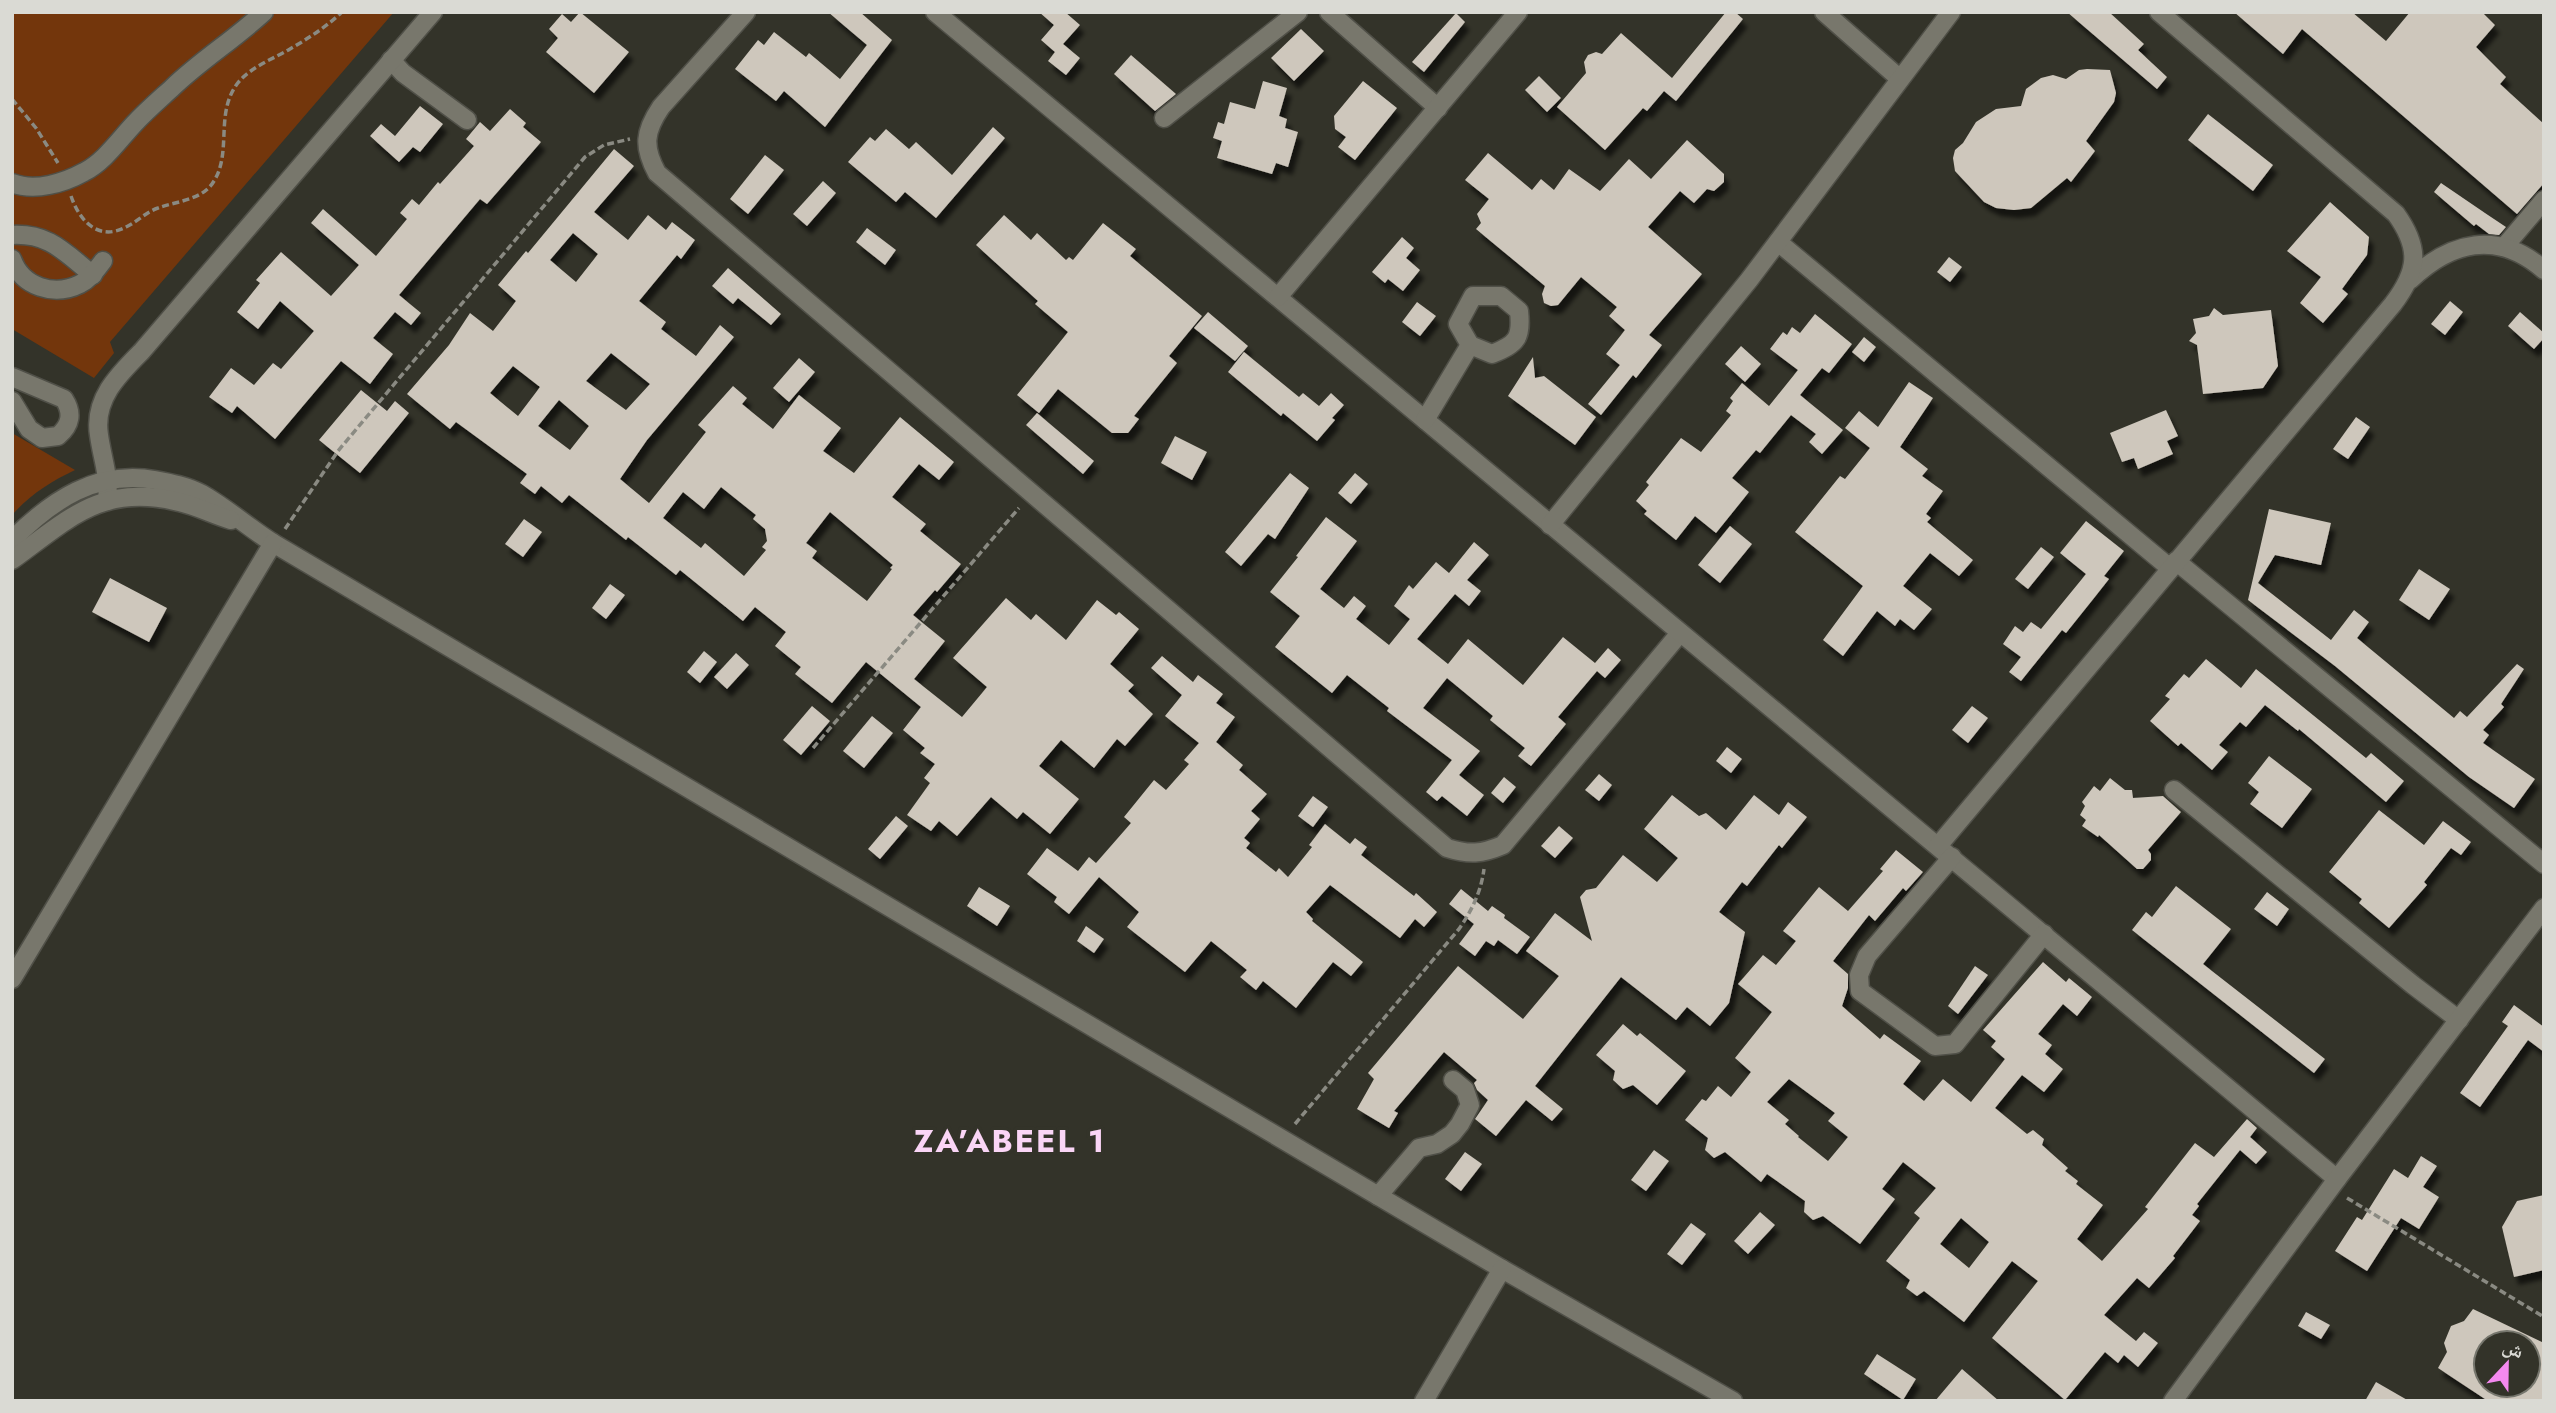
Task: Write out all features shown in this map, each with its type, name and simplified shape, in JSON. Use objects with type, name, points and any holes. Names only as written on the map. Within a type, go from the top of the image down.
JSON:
[{"type":"street","points":[[14,188],[44,186],[66,181],[86,172],[175,84],[213,56],[264,12]]},
{"type":"street","points":[[107,501],[108,480],[98,433],[99,413],[105,393],[433,12]]},
{"type":"street","points":[[746,12],[650,122],[646,139],[648,157],[657,173],[1447,848],[1466,854],[1484,853],[1503,845],[1680,633]]},
{"type":"street","points":[[935,12],[1945,851],[2334,1183]]},
{"type":"street","points":[[1164,118],[1298,12]]},
{"type":"street","points":[[1329,12],[1438,108]]},
{"type":"street","points":[[1278,297],[1518,12]]},
{"type":"street","points":[[1824,12],[1899,78]]},
{"type":"street","points":[[1550,525],[1778,242],[1951,12]]},
{"type":"street","points":[[2159,12],[2396,214],[2412,245],[2414,263],[2410,280]]},
{"type":"street","points":[[391,60],[404,73],[467,120]]},
{"type":"street","points":[[2504,247],[2544,200]]},
{"type":"street","points":[[12,235],[32,234],[45,238],[98,268],[79,285],[44,289],[27,281],[16,269],[12,259]]},
{"type":"street","points":[[1778,242],[2544,864]]},
{"type":"street","points":[[2044,934],[1955,1044],[1935,1046],[1860,991],[1859,975],[1867,956],[1945,851],[2173,564],[2387,312],[2410,280],[2443,254],[2462,247],[2483,244],[2504,247],[2523,255],[2544,270]]},
{"type":"street","points":[[1425,420],[1470,345]]},
{"type":"street","points":[[12,377],[64,398],[71,415],[69,424],[58,436],[42,438],[29,429],[12,401]]},
{"type":"street","points":[[12,540],[40,513],[68,494],[108,480],[147,479],[174,483],[200,493],[274,543],[1502,1269],[1733,1401]]},
{"type":"street","points":[[12,560],[71,516],[107,501],[143,496],[162,498],[184,503],[244,525]]},
{"type":"street","points":[[12,979],[274,543]]},
{"type":"street","points":[[2174,790],[2459,1020]]},
{"type":"street","points":[[2173,1401],[2334,1183],[2544,908]]},
{"type":"street","points":[[1378,1196],[1419,1148],[1437,1144],[1452,1134],[1460,1124],[1470,1105],[1465,1090],[1453,1080]]},
{"type":"street","points":[[1424,1401],[1502,1269]]},
{"type":"path","points":[[12,99],[54,153],[78,214],[90,226],[107,232],[124,229],[155,209],[197,197],[212,185],[222,168],[225,117],[237,85],[256,68],[326,27],[342,12]]},
{"type":"path","points":[[274,543],[292,521],[338,451],[585,157],[604,145],[624,139],[646,139]]},
{"type":"path","points":[[813,748],[1031,494]]},
{"type":"path","points":[[1282,1139],[1459,929],[1479,893],[1484,853]]},
{"type":"path","points":[[2334,1183],[2544,1317]]},
{"type":"shaded area","points":[[12,12],[394,12],[110,342],[114,353],[94,378],[12,329]]},
{"type":"shaded area","points":[[12,433],[75,470],[41,489],[12,515]]},
{"type":"building","points":[[580,12],[629,52],[594,93],[546,52],[558,38],[549,29],[562,14],[571,22]]},
{"type":"building","points":[[828,12],[860,12],[892,40],[825,127],[784,91],[776,101],[735,69],[758,40],[764,45],[774,32],[806,57],[809,53],[840,79],[867,45]]},
{"type":"building","points":[[1039,12],[1065,12],[1080,25],[1063,44],[1080,58],[1066,75],[1048,61],[1055,52],[1041,40],[1054,25]]},
{"type":"building","points":[[1726,12],[1735,12],[1743,19],[1676,101],[1664,91],[1647,111],[1643,108],[1605,150],[1557,107],[1586,73],[1584,62],[1588,55],[1596,52],[1602,54],[1621,33],[1672,78]]},
{"type":"building","points":[[2067,12],[2109,12],[2144,44],[2138,50],[2167,77],[2157,89]]},
{"type":"building","points":[[2234,12],[2352,12],[2386,41],[2410,12],[2482,12],[2495,25],[2476,47],[2506,77],[2500,84],[2544,124],[2544,183],[2517,214],[2302,29],[2283,54]]},
{"type":"building","points":[[1456,13],[1465,22],[1424,72],[1412,62]]},
{"type":"building","points":[[1301,29],[1324,51],[1294,81],[1271,58]]},
{"type":"building","points":[[1131,55],[1176,94],[1155,111],[1114,74]]},
{"type":"building","points":[[2079,70],[2110,70],[2116,93],[2114,102],[2086,141],[2095,151],[2071,182],[2067,178],[2031,208],[1996,208],[1984,202],[1955,171],[1953,158],[1955,150],[1963,143],[1976,122],[1996,109],[2021,106],[2026,89],[2041,78],[2053,75],[2066,79]]},
{"type":"building","points":[[1539,76],[1561,98],[1547,112],[1525,90]]},
{"type":"building","points":[[1263,81],[1287,88],[1279,116],[1287,119],[1285,128],[1298,132],[1288,167],[1276,163],[1272,174],[1217,158],[1222,141],[1213,138],[1218,122],[1224,124],[1230,102],[1255,109]]},
{"type":"building","points":[[1363,81],[1397,108],[1355,160],[1338,147],[1346,137],[1335,129],[1334,116]]},
{"type":"building","points":[[420,106],[443,124],[420,152],[413,147],[399,162],[370,136],[381,124],[395,136]]},
{"type":"building","points":[[510,109],[526,123],[523,127],[541,142],[487,204],[480,199],[399,295],[421,313],[411,325],[395,312],[373,338],[393,354],[370,384],[341,361],[275,439],[237,406],[232,413],[209,397],[231,368],[254,385],[273,363],[281,369],[314,331],[280,301],[258,329],[237,312],[260,283],[256,280],[281,252],[331,296],[359,265],[311,223],[323,209],[376,256],[407,219],[400,213],[412,199],[419,205],[474,146],[466,139],[480,122],[490,131]]},
{"type":"building","points":[[2208,114],[2273,165],[2253,191],[2188,140]]},
{"type":"building","points":[[993,127],[1005,138],[936,218],[905,192],[896,202],[848,162],[870,137],[875,141],[886,129],[909,149],[916,142],[952,175]]},
{"type":"building","points":[[1687,140],[1724,174],[1724,182],[1714,191],[1707,189],[1694,203],[1680,191],[1648,227],[1702,274],[1649,335],[1662,345],[1636,378],[1633,375],[1601,415],[1588,404],[1620,365],[1606,354],[1625,330],[1609,316],[1617,307],[1581,277],[1558,305],[1544,303],[1542,294],[1545,286],[1476,229],[1481,223],[1477,214],[1489,199],[1465,180],[1488,153],[1532,190],[1541,179],[1554,190],[1569,169],[1600,191],[1629,159],[1651,179]]},
{"type":"building","points":[[614,149],[634,166],[594,212],[628,240],[648,215],[666,230],[672,222],[695,240],[681,259],[677,255],[639,301],[666,322],[661,329],[696,356],[720,325],[734,337],[647,440],[620,479],[649,503],[706,432],[698,425],[733,386],[747,398],[742,404],[773,429],[799,395],[841,428],[823,451],[854,473],[900,417],[954,462],[939,480],[919,464],[892,497],[926,524],[920,531],[961,564],[913,615],[945,641],[914,679],[962,717],[987,687],[953,658],[1006,598],[1031,620],[1036,614],[1066,640],[1097,600],[1116,615],[1119,612],[1139,629],[1110,664],[1134,685],[1128,691],[1153,714],[1125,746],[1117,739],[1094,768],[1061,740],[1039,766],[1079,799],[1050,834],[1023,812],[1017,819],[991,797],[957,836],[939,821],[931,831],[907,815],[930,783],[924,778],[935,764],[920,753],[925,748],[903,730],[921,707],[866,662],[832,703],[795,674],[801,667],[775,646],[786,632],[755,607],[743,621],[680,570],[676,575],[569,495],[562,503],[541,486],[535,494],[520,483],[527,474],[456,422],[450,429],[407,394],[449,345],[470,313],[493,331],[516,301],[498,285],[526,251],[528,253]],"holes":[[[573,233],[598,254],[576,282],[550,260]],[[611,353],[650,384],[626,410],[586,381]],[[513,366],[540,387],[518,416],[490,393]],[[559,400],[589,426],[570,450],[538,426]],[[721,487],[756,515],[753,519],[765,529],[767,541],[762,547],[766,550],[744,576],[705,543],[701,548],[663,518],[683,492],[704,509]],[[830,512],[893,565],[867,601],[812,558],[817,551],[806,543]]]},
{"type":"building","points":[[765,155],[784,170],[748,214],[730,199]]},
{"type":"building","points":[[823,181],[836,193],[807,226],[793,214]]},
{"type":"building","points":[[2441,183],[2506,227],[2499,235],[2489,234],[2476,224],[2474,226],[2434,192]]},
{"type":"building","points":[[2330,202],[2369,237],[2367,255],[2342,289],[2348,294],[2323,323],[2300,303],[2321,277],[2287,251]]},
{"type":"building","points":[[1004,215],[1031,240],[1037,233],[1066,260],[1069,257],[1073,260],[1103,223],[1136,249],[1130,256],[1202,316],[1169,356],[1177,363],[1134,416],[1139,419],[1128,433],[1112,433],[1058,389],[1039,413],[1017,395],[1068,332],[1035,304],[1038,301],[976,245]]},
{"type":"building","points":[[867,228],[896,250],[885,265],[856,242]]},
{"type":"building","points":[[1402,237],[1414,248],[1406,258],[1420,270],[1403,291],[1388,279],[1385,283],[1372,272]]},
{"type":"building","points":[[1949,257],[1962,267],[1950,282],[1937,272]]},
{"type":"building","points":[[728,268],[781,314],[771,325],[738,298],[733,304],[712,286]]},
{"type":"building","points":[[2450,301],[2463,312],[2445,335],[2431,324]]},
{"type":"building","points":[[1417,302],[1436,316],[1420,336],[1402,322]]},
{"type":"building","points":[[2214,308],[2223,315],[2271,310],[2278,366],[2263,388],[2203,394],[2197,345],[2189,341],[2196,333],[2193,319],[2209,316]]},
{"type":"building","points":[[1208,312],[1248,346],[1235,361],[1194,328]]},
{"type":"building","points":[[2520,312],[2544,333],[2544,338],[2534,349],[2508,326]]},
{"type":"building","points":[[1815,314],[1852,344],[1829,373],[1822,368],[1800,395],[1843,430],[1822,454],[1809,442],[1816,434],[1791,415],[1760,453],[1756,450],[1732,478],[1749,492],[1716,533],[1695,516],[1676,540],[1644,514],[1647,511],[1636,501],[1649,485],[1646,482],[1681,438],[1701,452],[1731,415],[1726,411],[1733,401],[1730,398],[1742,383],[1769,406],[1798,370],[1770,349],[1783,332],[1787,335],[1792,327],[1800,333]]},
{"type":"building","points":[[1864,337],[1876,347],[1864,362],[1852,352]]},
{"type":"building","points":[[1741,346],[1761,364],[1745,382],[1725,364]]},
{"type":"building","points":[[1244,352],[1299,397],[1303,393],[1319,406],[1331,393],[1344,405],[1317,441],[1283,413],[1281,416],[1228,372]]},
{"type":"building","points":[[1533,357],[1535,378],[1544,376],[1596,417],[1575,445],[1508,396]]},
{"type":"building","points":[[799,358],[815,372],[789,402],[773,388]]},
{"type":"building","points":[[1909,382],[1933,398],[1900,447],[1928,469],[1922,476],[1943,491],[1926,514],[1931,518],[1927,522],[1973,560],[1959,576],[1930,553],[1903,586],[1932,609],[1914,630],[1900,619],[1895,626],[1877,611],[1843,656],[1823,640],[1863,586],[1795,532],[1840,476],[1845,479],[1870,448],[1845,428],[1859,411],[1878,427]]},
{"type":"building","points":[[361,390],[387,411],[395,401],[409,413],[360,473],[319,440]]},
{"type":"building","points":[[2166,410],[2178,436],[2167,441],[2173,454],[2138,469],[2134,458],[2122,462],[2110,433]]},
{"type":"building","points":[[1037,413],[1094,461],[1083,474],[1026,425]]},
{"type":"building","points":[[2356,417],[2370,427],[2348,459],[2333,449]]},
{"type":"building","points":[[1175,436],[1207,452],[1192,480],[1161,463]]},
{"type":"building","points":[[1290,473],[1309,488],[1275,539],[1268,534],[1241,566],[1225,552]]},
{"type":"building","points":[[1355,473],[1368,484],[1351,504],[1338,493]]},
{"type":"building","points":[[2269,509],[2331,523],[2321,565],[2275,555],[2258,583],[2331,640],[2354,610],[2369,622],[2357,638],[2454,718],[2460,711],[2467,717],[2517,664],[2524,669],[2501,704],[2504,707],[2483,730],[2489,735],[2483,743],[2535,779],[2514,808],[2469,777],[2335,666],[2248,600]]},
{"type":"building","points":[[1326,517],[1357,541],[1320,589],[1344,608],[1354,596],[1366,606],[1356,619],[1389,645],[1410,619],[1394,606],[1409,585],[1413,589],[1436,562],[1449,573],[1474,542],[1489,555],[1467,580],[1481,591],[1469,606],[1455,594],[1417,639],[1448,664],[1468,639],[1523,685],[1563,637],[1595,663],[1608,648],[1621,660],[1605,678],[1597,671],[1558,717],[1566,724],[1531,766],[1518,756],[1525,748],[1490,720],[1493,716],[1447,678],[1423,708],[1480,751],[1459,775],[1484,795],[1467,816],[1442,796],[1437,801],[1426,792],[1452,760],[1387,711],[1389,708],[1347,675],[1332,693],[1275,647],[1300,616],[1270,592]]},
{"type":"building","points":[[524,519],[542,532],[523,557],[505,544]]},
{"type":"building","points":[[2086,521],[2124,551],[2104,576],[2109,579],[2094,598],[2066,633],[2062,630],[2021,681],[2009,672],[2021,657],[2003,644],[2015,626],[2023,632],[2031,622],[2041,629],[2086,574],[2060,553]]},
{"type":"building","points":[[1730,526],[1752,544],[1720,583],[1698,565]]},
{"type":"building","points":[[2041,547],[2054,557],[2028,589],[2015,579]]},
{"type":"building","points":[[2419,569],[2450,589],[2429,620],[2399,600]]},
{"type":"building","points":[[110,578],[167,608],[149,642],[92,612]]},
{"type":"building","points":[[610,584],[625,595],[606,619],[592,608]]},
{"type":"building","points":[[704,651],[717,662],[700,683],[687,672]]},
{"type":"building","points":[[736,653],[749,665],[727,689],[714,677]]},
{"type":"building","points":[[1162,656],[1193,682],[1198,675],[1223,694],[1216,703],[1235,717],[1216,742],[1243,765],[1239,770],[1267,794],[1251,811],[1260,819],[1244,838],[1250,843],[1246,848],[1276,872],[1279,868],[1288,877],[1312,847],[1309,845],[1325,824],[1350,844],[1355,838],[1367,847],[1361,855],[1414,896],[1416,893],[1437,912],[1424,927],[1415,919],[1400,938],[1330,885],[1306,912],[1312,921],[1363,962],[1351,976],[1333,962],[1296,1008],[1263,981],[1256,990],[1240,977],[1247,970],[1211,941],[1185,972],[1127,927],[1139,912],[1099,877],[1069,914],[1054,902],[1057,897],[1027,874],[1047,848],[1078,871],[1089,857],[1096,863],[1131,823],[1124,817],[1154,780],[1166,790],[1189,764],[1184,760],[1199,743],[1165,716],[1182,695],[1151,668]]},
{"type":"building","points":[[2206,659],[2241,688],[2256,669],[2366,758],[2371,753],[2404,781],[2386,802],[2299,729],[2298,731],[2265,705],[2246,727],[2240,722],[2219,745],[2228,752],[2212,770],[2181,743],[2178,746],[2150,721],[2170,699],[2165,696],[2184,674],[2189,678]]},
{"type":"building","points":[[812,706],[830,721],[801,755],[783,740]]},
{"type":"building","points":[[1972,706],[1988,718],[1968,743],[1952,730]]},
{"type":"building","points":[[872,716],[893,733],[864,768],[843,751]]},
{"type":"building","points":[[1727,747],[1742,759],[1731,773],[1716,761]]},
{"type":"building","points":[[2269,756],[2312,789],[2282,828],[2250,804],[2259,792],[2248,783]]},
{"type":"building","points":[[1599,774],[1612,785],[1599,801],[1585,790]]},
{"type":"building","points":[[1504,777],[1516,787],[1503,803],[1491,793]]},
{"type":"building","points":[[2110,778],[2125,790],[2132,790],[2133,798],[2163,796],[2181,812],[2148,850],[2151,860],[2143,869],[2137,869],[2099,835],[2098,837],[2082,826],[2086,820],[2080,815],[2085,806],[2082,802],[2094,786],[2100,791]]},
{"type":"building","points":[[1672,795],[1699,816],[1706,813],[1726,830],[1754,795],[1779,815],[1788,802],[1807,817],[1782,848],[1779,845],[1747,886],[1742,882],[1719,912],[1745,932],[1729,1003],[1710,1026],[1687,1007],[1676,1020],[1621,977],[1535,1086],[1563,1109],[1552,1121],[1526,1100],[1496,1136],[1475,1119],[1488,1100],[1477,1090],[1474,1083],[1477,1080],[1444,1052],[1394,1111],[1398,1113],[1389,1128],[1357,1109],[1374,1079],[1368,1073],[1458,966],[1523,1019],[1559,976],[1526,951],[1555,913],[1592,941],[1580,897],[1586,890],[1596,888],[1623,855],[1657,882],[1678,858],[1644,829]]},
{"type":"building","points":[[1313,796],[1328,807],[1313,827],[1298,816]]},
{"type":"building","points":[[2379,810],[2424,845],[2443,821],[2471,842],[2461,855],[2451,848],[2424,882],[2427,885],[2389,928],[2359,903],[2362,899],[2329,872]]},
{"type":"building","points":[[896,816],[908,826],[880,859],[868,849]]},
{"type":"building","points":[[1559,826],[1573,838],[1555,858],[1541,846]]},
{"type":"building","points":[[1896,850],[1923,872],[1906,891],[1903,888],[1875,921],[1869,915],[1833,961],[1848,974],[1848,988],[1842,1006],[1880,1039],[1884,1034],[1921,1061],[1903,1084],[1924,1101],[1943,1079],[1971,1102],[2005,1059],[1991,1047],[1996,1041],[1983,1030],[2043,962],[2066,982],[2069,978],[2092,997],[2077,1016],[2063,1004],[2038,1034],[2052,1045],[2045,1054],[2063,1069],[2044,1092],[2022,1075],[1995,1108],[2027,1134],[2033,1130],[2044,1139],[2042,1145],[2068,1168],[2065,1171],[2078,1181],[2076,1184],[2103,1205],[2077,1239],[2102,1261],[2148,1209],[2145,1207],[2195,1143],[2214,1157],[2247,1119],[2257,1128],[2250,1137],[2267,1152],[2256,1164],[2240,1150],[2197,1204],[2199,1206],[2192,1215],[2200,1221],[2173,1256],[2175,1258],[2149,1288],[2137,1278],[2104,1315],[2136,1341],[2144,1332],[2158,1343],[2138,1367],[2124,1355],[2118,1363],[2105,1352],[2065,1400],[1992,1338],[2038,1281],[2012,1261],[1964,1322],[1924,1291],[1917,1296],[1906,1288],[1910,1280],[1886,1261],[1920,1218],[1914,1213],[1936,1188],[1903,1162],[1882,1189],[1895,1199],[1860,1244],[1823,1216],[1813,1220],[1804,1212],[1805,1201],[1767,1174],[1761,1182],[1725,1152],[1714,1158],[1705,1150],[1708,1138],[1685,1120],[1702,1099],[1706,1101],[1718,1086],[1731,1097],[1751,1072],[1735,1058],[1772,1012],[1738,984],[1763,955],[1776,965],[1796,941],[1783,931],[1819,887],[1848,911],[1883,871],[1880,869]],"holes":[[[1789,1079],[1835,1113],[1828,1121],[1848,1137],[1828,1161],[1798,1137],[1785,1124],[1789,1120],[1767,1102]],[[1961,1218],[1989,1242],[1969,1268],[1940,1244]]]},
{"type":"building","points":[[2176,886],[2231,929],[2203,964],[2325,1059],[2314,1073],[2132,930],[2146,912],[2152,917]]},
{"type":"building","points":[[979,887],[1010,906],[997,926],[967,906]]},
{"type":"building","points":[[1461,889],[1488,911],[1492,906],[1505,915],[1504,918],[1530,937],[1517,954],[1498,940],[1494,946],[1486,941],[1475,956],[1459,944],[1474,924],[1449,904]]},
{"type":"building","points":[[2267,892],[2289,909],[2277,926],[2254,909]]},
{"type":"building","points":[[1086,926],[1104,939],[1094,953],[1077,941]]},
{"type":"building","points":[[1975,966],[1988,975],[1958,1014],[1948,1006]]},
{"type":"building","points":[[2514,1005],[2544,1027],[2544,1052],[2528,1040],[2480,1107],[2460,1093],[2508,1026],[2502,1022]]},
{"type":"building","points":[[1623,1024],[1637,1036],[1640,1033],[1686,1071],[1657,1105],[1633,1085],[1623,1089],[1613,1080],[1615,1071],[1596,1055]]},
{"type":"building","points":[[1654,1150],[1669,1161],[1646,1191],[1631,1180]]},
{"type":"building","points":[[1465,1152],[1482,1164],[1461,1191],[1445,1179]]},
{"type":"building","points":[[2421,1156],[2437,1166],[2423,1187],[2439,1197],[2419,1229],[2401,1218],[2367,1271],[2335,1251],[2357,1217],[2362,1220],[2394,1169],[2408,1178]]},
{"type":"building","points":[[2544,1195],[2544,1270],[2514,1277],[2502,1227],[2517,1201]]},
{"type":"building","points":[[1760,1212],[1775,1225],[1748,1254],[1734,1241]]},
{"type":"building","points":[[1691,1223],[1706,1234],[1682,1265],[1667,1254]]},
{"type":"building","points":[[2473,1309],[2515,1329],[2472,1329],[2472,1390],[2438,1368],[2447,1352],[2444,1343],[2451,1326],[2464,1321]]},
{"type":"building","points":[[2306,1312],[2330,1325],[2321,1339],[2298,1326]]},
{"type":"building","points":[[2542,1342],[2544,1343],[2544,1401],[2485,1399],[2542,1399]]},
{"type":"building","points":[[1877,1354],[1916,1379],[1903,1400],[1864,1374]]},
{"type":"building","points":[[1962,1369],[1999,1401],[1935,1401]]},
{"type":"building","points":[[2376,1382],[2409,1401],[2365,1401]]},
{"type":"district","name":"ZA’ABEEL 1","points":[[1010,1141]]}]
